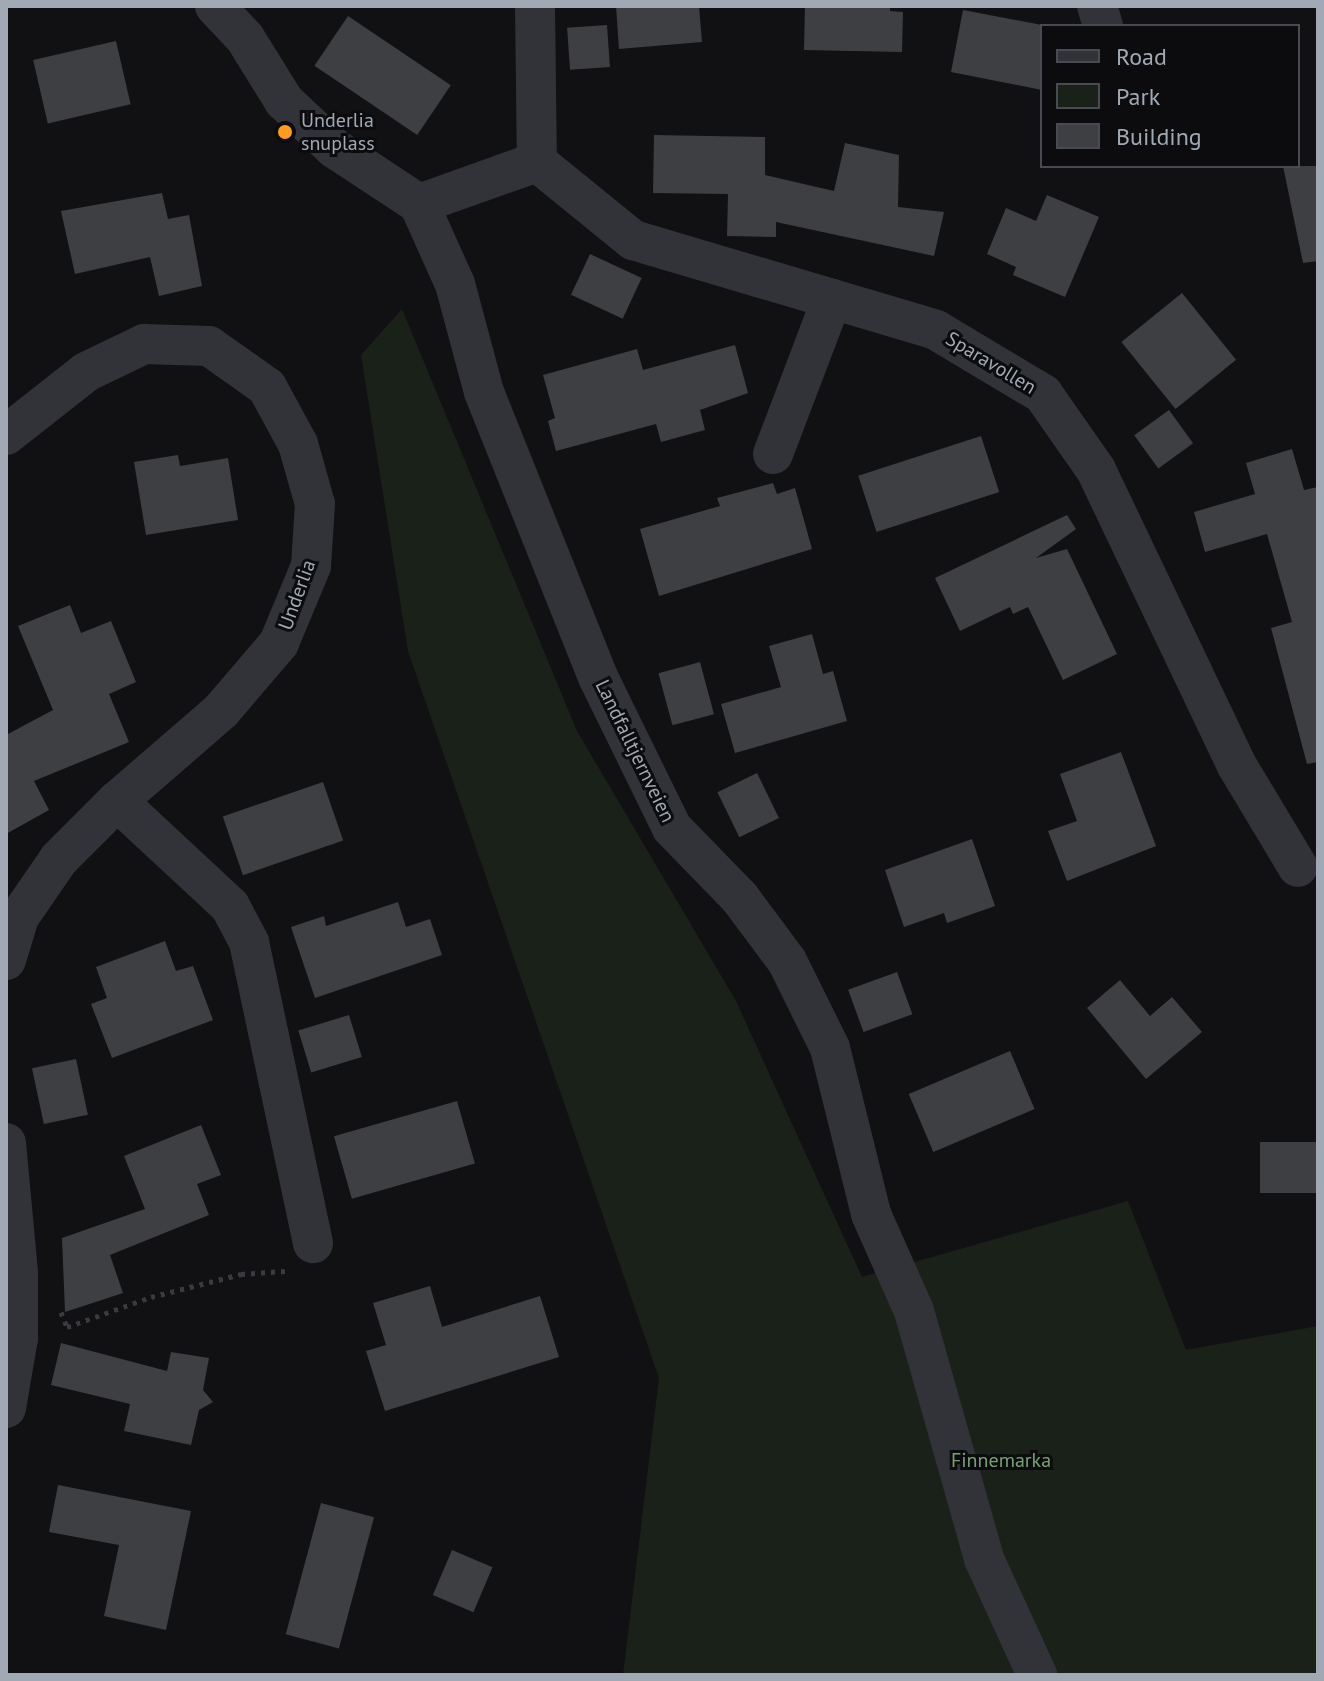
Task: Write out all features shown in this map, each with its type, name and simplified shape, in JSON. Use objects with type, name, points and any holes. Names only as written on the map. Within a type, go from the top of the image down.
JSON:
[{"type":"street","points":[[215,6],[245,38],[284,101],[334,148],[419,204],[537,162],[535,6]]},
{"type":"street","name":"Sparavollen","points":[[537,162],[633,240],[936,330],[1043,394],[1096,470],[1236,764],[1298,867]]},
{"type":"street","name":"Landfalltjernveien","points":[[419,204],[455,284],[495,421],[598,677],[658,801],[672,828],[740,898],[787,961],[830,1048],[871,1214],[914,1311],[984,1559],[1037,1675]]},
{"type":"street","points":[[773,454],[832,299]]},
{"type":"street","name":"Underlia","points":[[6,435],[86,372],[144,344],[209,346],[267,387],[298,444],[315,504],[311,566],[279,643],[221,711],[117,801],[59,859],[19,917],[6,960]]},
{"type":"street","points":[[117,801],[230,906],[249,942],[313,1243]]},
{"type":"street","points":[[6,1143],[18,1273],[18,1338],[6,1408]]},
{"type":"path","points":[[59,1306],[67,1327],[151,1297],[241,1274],[289,1271],[313,1243]]},
{"type":"green space","name":"Finnemarka","points":[[402,309],[577,731],[736,1001],[862,1277],[1128,1201],[1186,1350],[1318,1326],[1318,1675],[623,1675],[659,1378],[408,651],[361,355]]},
{"type":"building","points":[[616,6],[699,6],[702,42],[619,49]]},
{"type":"building","points":[[805,6],[890,6],[890,11],[903,12],[902,52],[804,50]]},
{"type":"building","points":[[963,10],[1040,25],[1040,90],[951,72]]},
{"type":"building","points":[[348,16],[451,85],[417,135],[314,66]]},
{"type":"building","points":[[607,25],[610,67],[570,70],[567,28]]},
{"type":"building","points":[[116,41],[131,104],[48,123],[33,60]]},
{"type":"building","points":[[654,135],[765,137],[765,175],[834,191],[845,143],[899,155],[898,207],[944,212],[934,256],[776,222],[776,237],[727,236],[728,194],[653,193]]},
{"type":"building","points":[[1318,166],[1318,261],[1303,263],[1283,168]]},
{"type":"building","points":[[162,193],[168,219],[189,215],[202,286],[159,296],[150,257],[75,274],[61,211]]},
{"type":"building","points":[[1047,195],[1099,217],[1065,297],[1013,275],[1016,267],[987,254],[1006,208],[1036,221]]},
{"type":"building","points":[[590,254],[642,278],[623,319],[571,295]]},
{"type":"building","points":[[1182,293],[1236,360],[1176,409],[1121,342]]},
{"type":"building","points":[[735,345],[748,393],[700,410],[705,430],[661,442],[656,424],[556,451],[548,421],[555,418],[543,375],[637,349],[643,370]]},
{"type":"building","points":[[1169,410],[1193,443],[1158,468],[1134,435]]},
{"type":"building","points":[[981,436],[999,492],[877,532],[858,476]]},
{"type":"building","points":[[1292,449],[1304,490],[1318,487],[1318,762],[1307,764],[1271,628],[1292,622],[1267,534],[1205,552],[1194,512],[1255,494],[1246,463]]},
{"type":"building","points":[[178,455],[180,466],[228,458],[238,520],[146,535],[134,462]]},
{"type":"building","points":[[773,483],[777,494],[795,488],[812,549],[659,596],[640,529],[720,506],[717,498]]},
{"type":"building","points":[[1067,515],[1076,529],[1036,558],[1067,549],[1117,654],[1063,680],[1028,607],[1013,614],[1010,607],[960,631],[935,578]]},
{"type":"building","points":[[70,605],[81,633],[111,621],[136,682],[109,694],[129,742],[34,781],[49,810],[6,834],[6,730],[8,734],[53,710],[18,626]]},
{"type":"building","points":[[812,634],[823,674],[833,671],[847,721],[735,753],[721,704],[781,687],[769,646]]},
{"type":"building","points":[[700,662],[714,714],[672,725],[658,673]]},
{"type":"building","points":[[1121,752],[1156,846],[1067,881],[1048,831],[1077,821],[1060,774]]},
{"type":"building","points":[[757,773],[779,818],[739,837],[717,792]]},
{"type":"building","points":[[323,782],[343,841],[243,875],[223,817]]},
{"type":"building","points":[[972,839],[995,906],[947,923],[944,913],[904,927],[885,870]]},
{"type":"building","points":[[398,902],[406,927],[430,919],[442,955],[315,998],[291,927],[324,916],[326,926]]},
{"type":"building","points":[[165,941],[176,971],[193,966],[213,1020],[112,1058],[91,1004],[107,998],[96,967]]},
{"type":"building","points":[[897,972],[912,1014],[864,1032],[848,990]]},
{"type":"building","points":[[1120,980],[1150,1016],[1172,997],[1202,1032],[1146,1079],[1087,1008]]},
{"type":"building","points":[[349,1015],[362,1057],[311,1073],[298,1030]]},
{"type":"building","points":[[1010,1051],[1035,1109],[933,1152],[909,1094]]},
{"type":"building","points":[[76,1059],[88,1115],[44,1124],[32,1068]]},
{"type":"building","points":[[457,1101],[475,1163],[352,1199],[334,1136]]},
{"type":"building","points":[[201,1125],[221,1175],[197,1184],[209,1215],[110,1255],[123,1293],[65,1312],[62,1238],[145,1209],[124,1156]]},
{"type":"building","points":[[1260,1142],[1318,1142],[1318,1193],[1260,1193]]},
{"type":"building","points":[[430,1286],[442,1327],[540,1296],[559,1357],[385,1411],[366,1351],[386,1345],[373,1303]]},
{"type":"building","points":[[61,1343],[167,1371],[171,1352],[209,1358],[203,1390],[213,1402],[199,1410],[191,1445],[124,1431],[130,1404],[51,1385]]},
{"type":"building","points":[[58,1485],[191,1511],[166,1630],[104,1616],[119,1545],[49,1532]]},
{"type":"building","points":[[321,1503],[374,1517],[339,1649],[286,1634]]},
{"type":"building","points":[[452,1550],[493,1567],[473,1612],[433,1595]]},
{"type":"place","name":"Underlia snuplass","points":[[285,132]]}]
